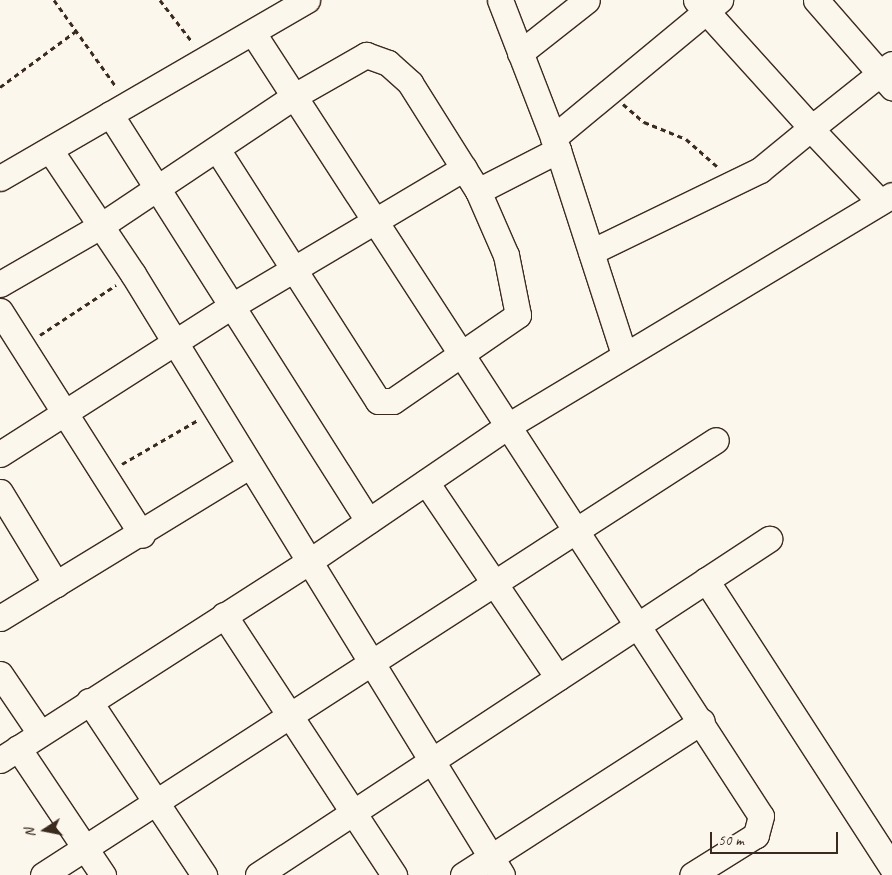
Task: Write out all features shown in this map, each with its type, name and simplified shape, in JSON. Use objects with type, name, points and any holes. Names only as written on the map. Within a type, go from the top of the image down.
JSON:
[{"type":"street","points":[[500,0],[555,144],[624,354]]},
{"type":"street","points":[[520,53],[587,0]]},
{"type":"street","points":[[591,252],[735,184],[778,158],[813,126],[888,75],[816,0]]},
{"type":"street","points":[[0,178],[119,108],[253,33],[292,3]]},
{"type":"street","points":[[103,875],[86,847],[9,754],[307,563],[506,427],[624,354],[886,199],[813,126],[797,115],[707,4],[610,91],[555,144],[478,191]]},
{"type":"street","points":[[253,33],[377,219],[462,352],[506,427],[577,529],[759,811],[762,824],[756,834],[692,875]]},
{"type":"street","points":[[0,284],[102,225],[296,96],[366,54],[377,58],[410,83],[478,191],[506,255],[520,310],[516,319],[462,352],[393,401],[378,401],[292,271],[217,149]]},
{"type":"street","points":[[119,108],[158,187],[230,307],[368,521]]},
{"type":"street","points":[[50,150],[133,274],[175,342],[247,467],[496,865]]},
{"type":"street","points":[[0,454],[230,307],[464,168]]},
{"type":"street","points":[[0,312],[142,535]]},
{"type":"street","points":[[43,875],[716,440]]},
{"type":"street","points":[[0,618],[142,535],[247,467]]},
{"type":"street","points":[[426,482],[558,678]]},
{"type":"street","points":[[0,492],[56,584]]},
{"type":"street","points":[[258,875],[769,540]]},
{"type":"street","points":[[706,580],[892,867]]},
{"type":"street","points":[[224,615],[394,875]]},
{"type":"street","points":[[0,674],[40,733]]},
{"type":"street","points":[[89,701],[204,875]]},
{"type":"street","points":[[463,875],[496,865],[702,721]]},
{"type":"path","points":[[54,0],[76,31],[119,108]]},
{"type":"path","points":[[160,0],[205,60]]},
{"type":"path","points":[[0,87],[76,31]]},
{"type":"path","points":[[610,91],[644,122],[686,139],[735,184]]},
{"type":"path","points":[[23,347],[133,274]]},
{"type":"path","points":[[104,474],[214,410]]}]
